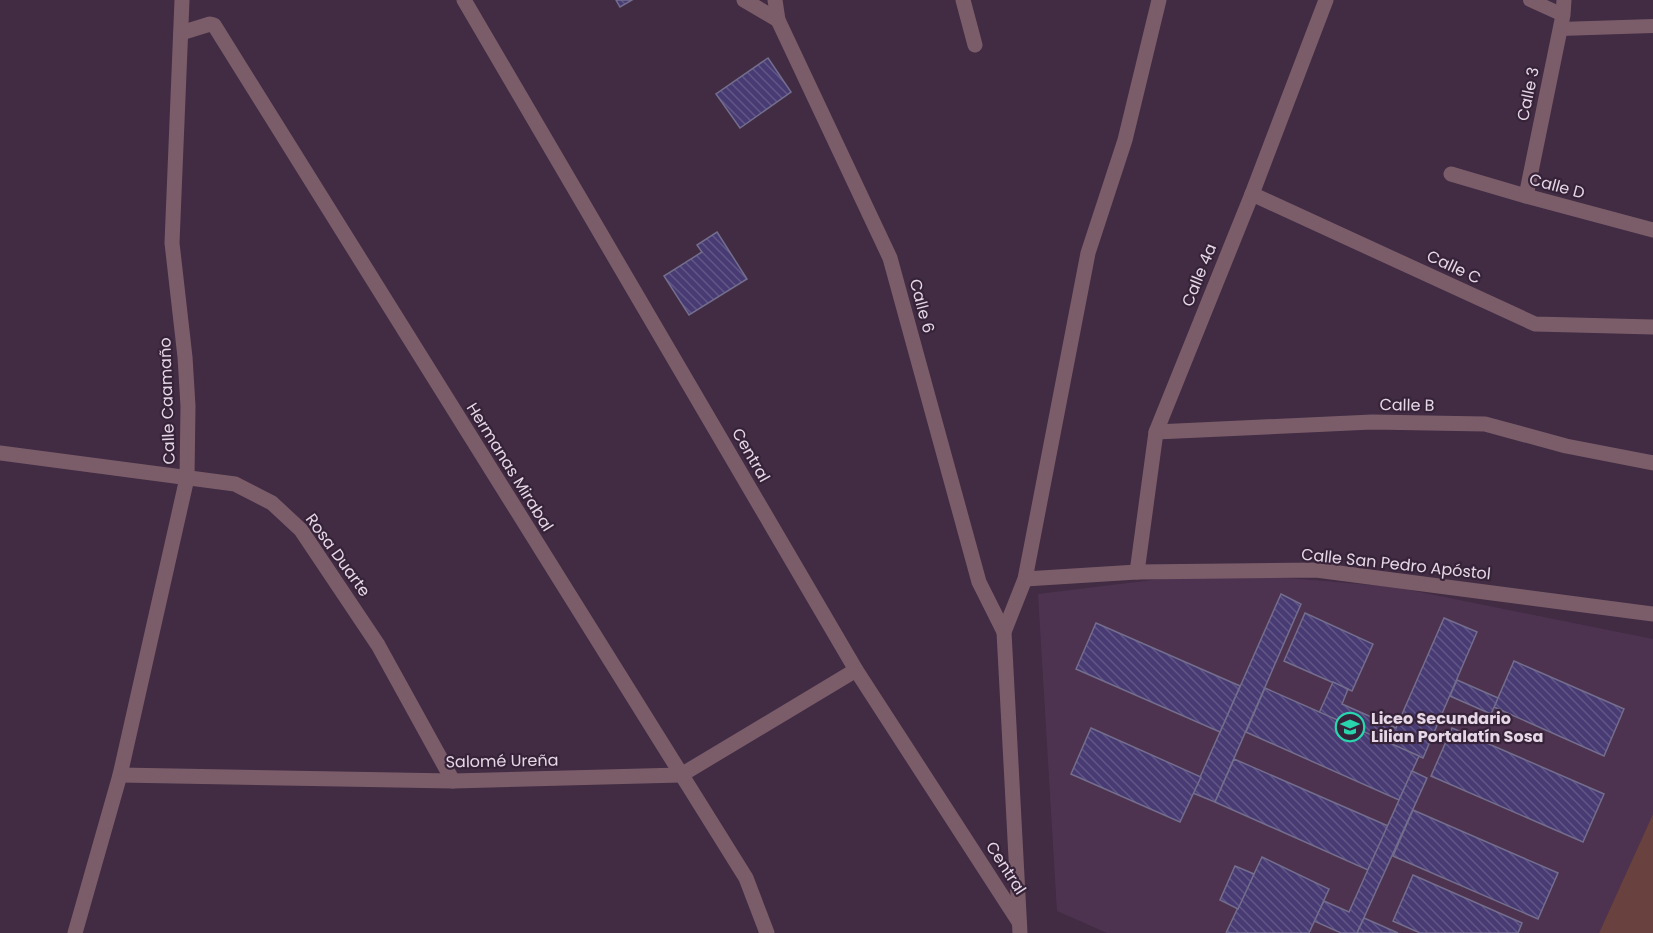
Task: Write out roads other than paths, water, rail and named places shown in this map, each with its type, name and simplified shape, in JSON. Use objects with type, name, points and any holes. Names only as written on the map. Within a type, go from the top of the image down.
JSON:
[{"type":"street","name":"Calle Caamaño","points":[[75,933],[120,775],[188,478],[187,396],[172,243],[182,0]]},
{"type":"street","name":"Central","points":[[464,0],[856,670],[1020,927]]},
{"type":"street","points":[[744,0],[778,20]]},
{"type":"street","name":"Calle 6","points":[[775,0],[778,20],[890,258],[979,582],[1004,632]]},
{"type":"street","points":[[963,0],[975,45]]},
{"type":"street","points":[[1020,927],[1004,632],[1025,579],[1088,253],[1125,140],[1159,0]]},
{"type":"street","name":"Calle 4a","points":[[1137,572],[1156,432],[1252,194],[1326,0]]},
{"type":"street","name":"Calle 3","points":[[1526,196],[1562,15]]},
{"type":"street","name":"Hermanas Mirabal","points":[[181,33],[210,24],[214,25],[746,878],[767,933]]},
{"type":"street","name":"Calle D","points":[[1451,174],[1653,230]]},
{"type":"street","name":"Calle C","points":[[1252,194],[1535,324],[1653,327]]},
{"type":"street","name":"Calle B","points":[[1156,432],[1372,422],[1485,424],[1566,446],[1653,463]]},
{"type":"street","name":"Rosa Duarte","points":[[0,453],[235,484],[272,503],[301,530],[378,645],[453,781]]},
{"type":"street","name":"Calle San Pedro Apóstol","points":[[1025,579],[1137,572],[1316,570],[1653,614]]},
{"type":"street","name":"Salomé Ureña","points":[[120,775],[453,781],[681,775],[856,670]]},
{"type":"lane","points":[[1530,0],[1562,15],[1653,26]]},
{"type":"place","name":"Liceo Secundario Lilian Portalatín Sosa","points":[[1350,727]]}]
